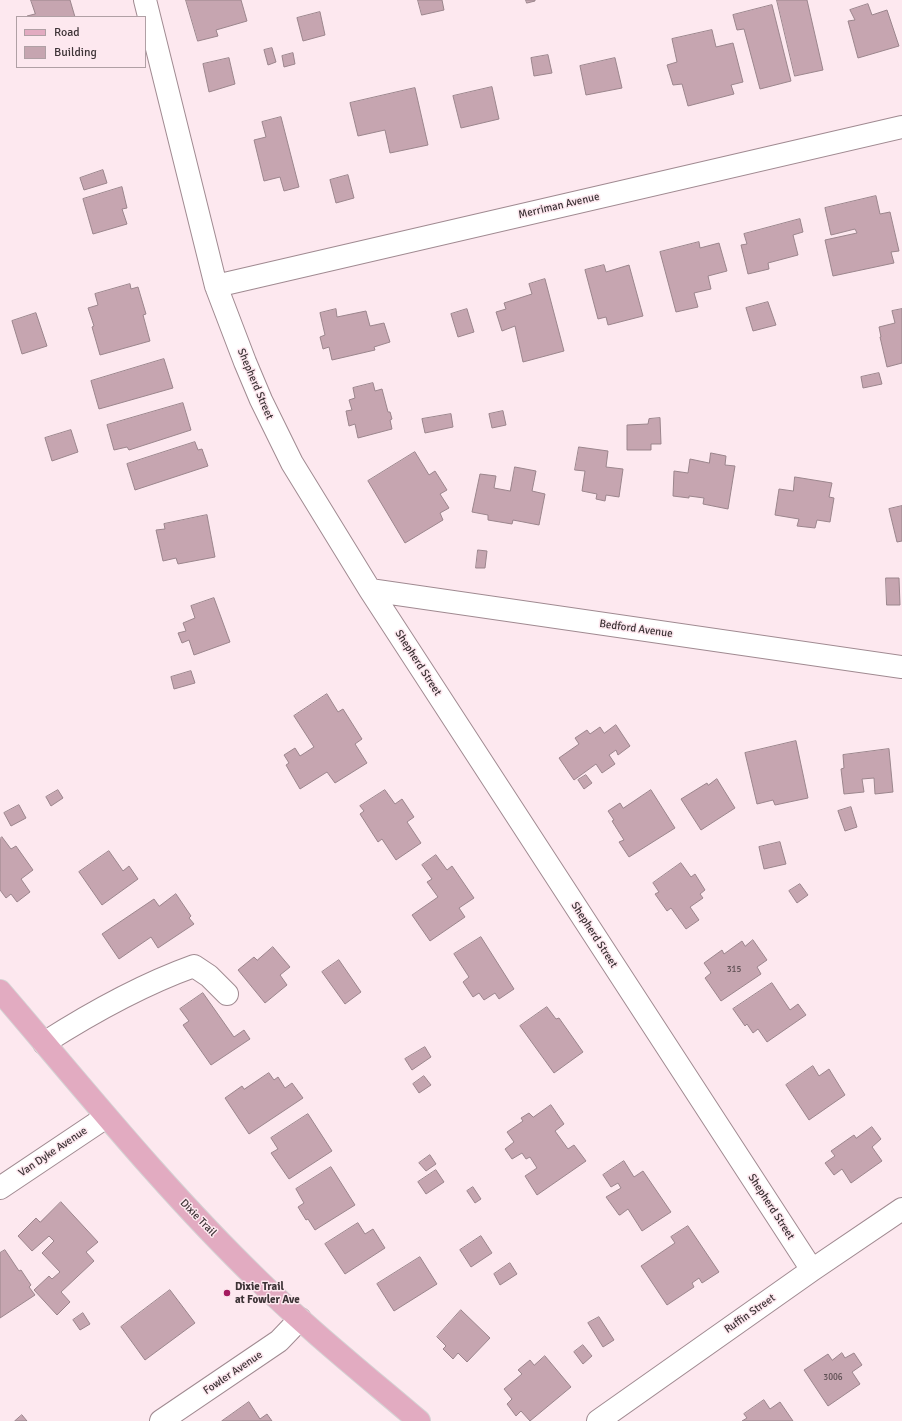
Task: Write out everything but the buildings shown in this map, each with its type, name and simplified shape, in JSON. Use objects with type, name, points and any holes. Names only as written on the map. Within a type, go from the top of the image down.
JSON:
[{"type":"main road","name":"Dixie Trail","points":[[0,991],[106,1117],[185,1204],[257,1279],[300,1319],[419,1421]]},
{"type":"street","name":"Shepherd Street","points":[[145,0],[216,286],[264,407],[292,463],[370,590],[812,1270]]},
{"type":"street","name":"Merriman Avenue","points":[[216,286],[899,132]]},
{"type":"street","name":"Bedford Avenue","points":[[370,590],[902,667]]},
{"type":"street","points":[[44,1043],[73,1025],[161,979],[194,966],[209,976],[227,994]]},
{"type":"street","name":"Van Dyke Avenue","points":[[0,1188],[106,1117]]},
{"type":"street","name":"Ruffin Street","points":[[598,1421],[812,1270],[902,1209]]},
{"type":"street","name":"Fowler Avenue","points":[[161,1421],[279,1341],[300,1319]]},
{"type":"place","name":"Dixie Trail at Fowler Ave","points":[[227,1293]]}]
